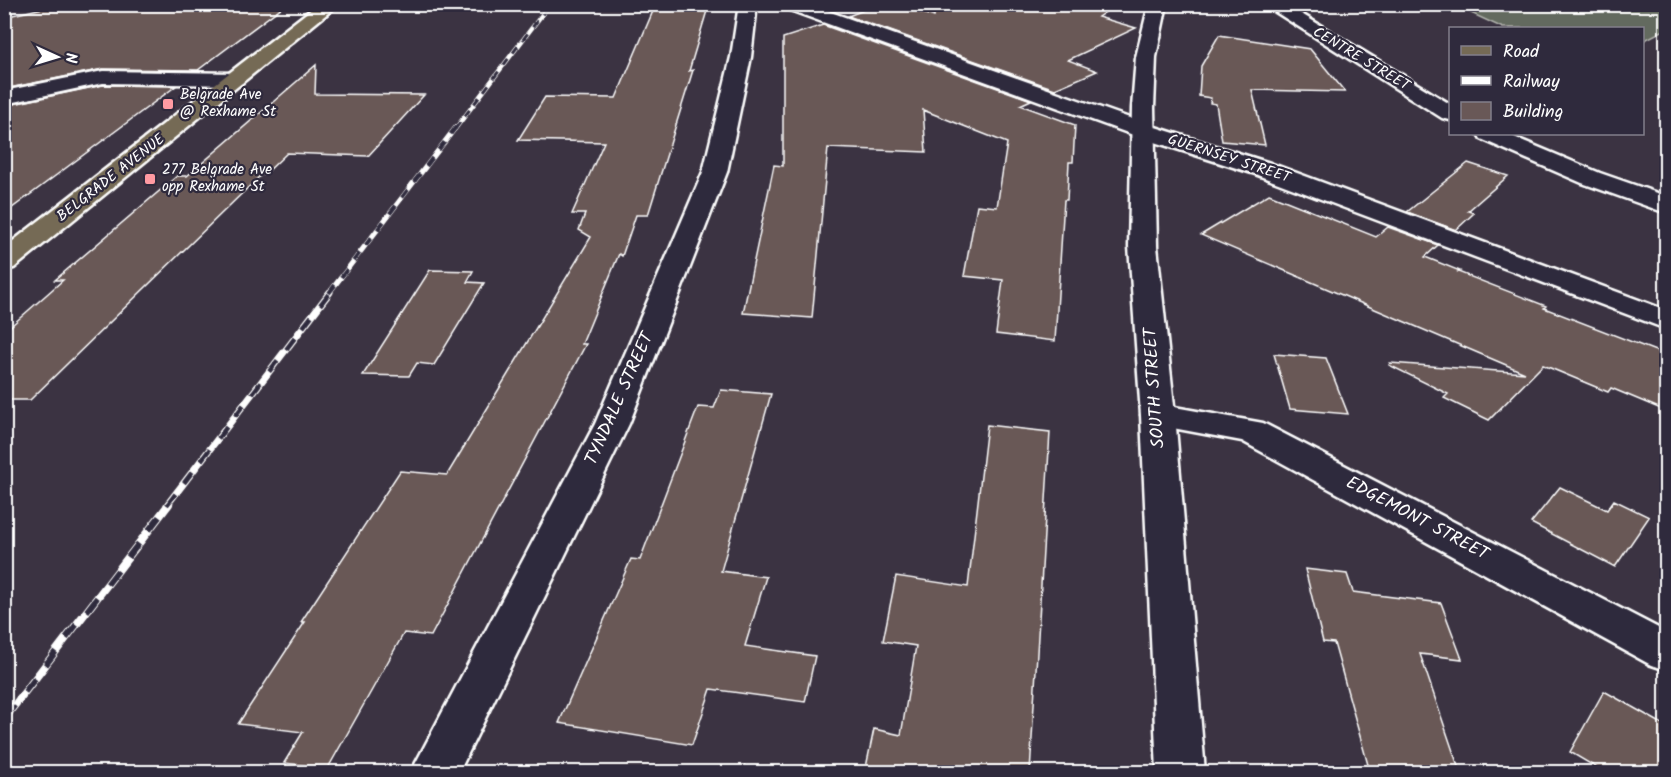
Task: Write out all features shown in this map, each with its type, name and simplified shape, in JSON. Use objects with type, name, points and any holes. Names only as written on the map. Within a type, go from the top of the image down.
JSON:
[{"type":"main road","name":"BELGRADE AVENUE","points":[[4,262],[330,4]]},
{"type":"street","name":"TYNDALE STREET","points":[[435,772],[617,413],[715,172],[741,57],[748,4]]},
{"type":"street","name":"GUERNSEY STREET","points":[[790,4],[1144,131],[1261,168],[1666,320]]},
{"type":"street","name":"SOUTH STREET","points":[[1158,4],[1146,57],[1143,108],[1143,246],[1158,415],[1181,772]]},
{"type":"street","name":"CENTRE STREET","points":[[1272,4],[1449,112]]},
{"type":"street","points":[[4,98],[103,77],[235,79]]},
{"type":"street","points":[[1491,135],[1591,178],[1666,205]]},
{"type":"street","name":"EDGEMONT STREET","points":[[1158,415],[1251,431],[1666,652]]},
{"type":"shaded area","points":[[1454,5],[1666,5],[1666,29],[1644,40],[1644,27],[1501,27]]},
{"type":"building","points":[[60,4],[135,4],[141,9],[160,4],[286,4],[198,70],[103,69],[4,89],[4,17]]},
{"type":"building","points":[[656,4],[709,4],[689,71],[693,70],[648,215],[636,215],[622,256],[619,254],[582,344],[586,344],[431,636],[404,633],[328,768],[284,763],[303,732],[238,724],[305,622],[301,622],[400,471],[447,475],[591,237],[579,230],[585,214],[572,214],[604,142],[518,140],[545,97],[616,98]]},
{"type":"building","points":[[880,4],[896,4],[934,17],[935,4],[1117,4],[1098,17],[1136,28],[1068,60],[1097,71],[1055,89],[848,16]]},
{"type":"building","points":[[823,25],[1031,100],[1020,105],[1075,125],[1073,162],[1069,162],[1067,200],[1064,200],[1055,341],[996,334],[1003,280],[964,276],[977,205],[997,207],[1007,143],[923,110],[926,152],[828,148],[812,318],[743,313],[774,165],[783,166],[783,38]]},
{"type":"building","points":[[1219,35],[1310,49],[1345,92],[1252,90],[1265,145],[1222,141],[1216,104],[1210,103],[1211,98],[1199,96],[1201,66]]},
{"type":"building","points":[[316,65],[315,94],[424,95],[368,156],[287,153],[264,175],[263,173],[30,400],[4,400],[4,332],[63,280],[55,280],[177,176],[187,176]]},
{"type":"building","points":[[103,85],[176,86],[4,214],[4,106]]},
{"type":"building","points":[[1468,163],[1508,176],[1468,211],[1474,213],[1456,230],[1407,212]]},
{"type":"building","points":[[1269,194],[1376,237],[1388,227],[1438,245],[1425,257],[1546,306],[1544,308],[1666,355],[1666,411],[1611,388],[1608,392],[1543,365],[1489,420],[1444,398],[1448,394],[1389,365],[1390,363],[1525,373],[1201,235]]},
{"type":"building","points":[[430,270],[473,271],[467,282],[484,283],[434,365],[417,363],[409,376],[363,375]]},
{"type":"building","points":[[1274,354],[1326,358],[1348,414],[1290,409]]},
{"type":"building","points":[[721,390],[771,394],[721,571],[766,577],[745,646],[815,656],[805,702],[711,689],[692,745],[559,723],[631,559],[640,560],[698,407],[714,408]]},
{"type":"building","points":[[987,425],[1050,432],[1030,772],[865,772],[874,729],[901,735],[916,646],[883,641],[896,576],[968,587]]},
{"type":"building","points":[[1560,487],[1607,510],[1614,500],[1649,517],[1615,567],[1531,523]]},
{"type":"building","points":[[1305,569],[1347,574],[1353,592],[1441,603],[1462,659],[1420,654],[1460,772],[1370,772],[1334,643],[1323,642]]},
{"type":"building","points":[[1604,691],[1666,726],[1666,772],[1604,772],[1570,752]]},
{"type":"railway","points":[[455,129],[550,4]]},
{"type":"railway","points":[[329,293],[456,127]]},
{"type":"railway","points":[[167,505],[330,292]]},
{"type":"railway","points":[[4,719],[169,504]]},
{"type":"place","name":"Belgrade Ave @ Rexhame St","points":[[168,104]]},
{"type":"place","name":"277 Belgrade Ave opp Rexhame St","points":[[150,179]]}]
